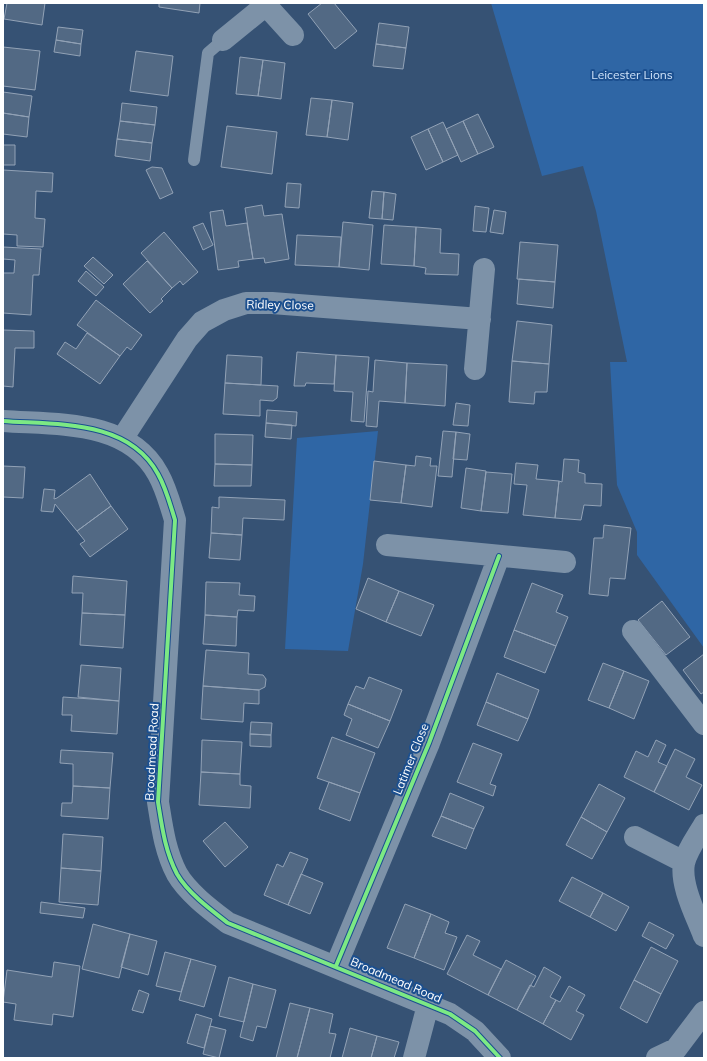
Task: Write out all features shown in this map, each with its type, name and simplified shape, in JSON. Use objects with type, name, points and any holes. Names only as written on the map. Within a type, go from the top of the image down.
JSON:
[{"type":"street","points":[[223,40],[265,4],[293,36]]},
{"type":"street","points":[[475,369],[484,269]]},
{"type":"street","name":"Ridley Close","points":[[122,439],[187,338],[202,322],[224,310],[246,303],[272,303],[480,319]]},
{"type":"street","name":"Broadmead Road","points":[[3,421],[82,427],[104,431],[122,439],[144,455],[158,473],[167,494],[175,520],[158,802],[165,842],[178,875],[200,901],[228,923],[450,1014],[475,1031],[500,1058]]},
{"type":"street","points":[[387,546],[564,562]]},
{"type":"street","name":"Latimer Close","points":[[336,966],[429,743],[499,556]]},
{"type":"street","points":[[634,630],[704,724]]},
{"type":"street","points":[[704,825],[684,862],[682,878],[704,936]]},
{"type":"street","points":[[635,837],[684,862]]},
{"type":"street","points":[[414,1058],[428,1005]]},
{"type":"street","points":[[657,1058],[676,1049],[704,1012]]},
{"type":"lane","points":[[194,160],[208,52],[223,40]]},
{"type":"green space","name":"Leicester Lions","points":[[491,3],[704,3],[704,648],[637,555],[637,532],[617,485],[610,362],[627,362],[596,211],[583,166],[542,176]]},
{"type":"green space","points":[[378,431],[363,564],[348,651],[285,649],[297,438]]},
{"type":"building","points":[[7,3],[45,3],[42,25],[4,19]]},
{"type":"building","points":[[159,3],[200,3],[199,13],[159,7]]},
{"type":"building","points":[[322,3],[334,3],[357,31],[335,49],[308,14]]},
{"type":"building","points":[[379,23],[409,27],[406,48],[376,44]]},
{"type":"building","points":[[58,27],[83,30],[81,44],[56,40]]},
{"type":"building","points":[[56,40],[81,44],[80,56],[54,52]]},
{"type":"building","points":[[376,44],[406,48],[403,69],[373,66]]},
{"type":"building","points":[[3,47],[40,51],[35,90],[3,86]]},
{"type":"building","points":[[136,51],[173,56],[168,96],[130,91]]},
{"type":"building","points":[[240,57],[263,60],[258,96],[236,94]]},
{"type":"building","points":[[263,60],[285,63],[281,99],[258,96]]},
{"type":"building","points":[[3,92],[32,96],[29,117],[3,113]]},
{"type":"building","points":[[311,98],[332,100],[327,137],[306,135]]},
{"type":"building","points":[[332,100],[353,103],[348,140],[327,137]]},
{"type":"building","points":[[122,103],[157,107],[155,125],[120,121]]},
{"type":"building","points":[[3,113],[29,117],[27,137],[3,134]]},
{"type":"building","points":[[478,114],[494,147],[478,154],[463,121]]},
{"type":"building","points":[[120,121],[155,125],[152,143],[117,139]]},
{"type":"building","points":[[463,121],[478,154],[461,162],[446,129]]},
{"type":"building","points":[[443,122],[458,155],[443,162],[428,129]]},
{"type":"building","points":[[227,126],[277,132],[272,174],[221,167]]},
{"type":"building","points":[[428,129],[443,162],[426,170],[411,137]]},
{"type":"building","points":[[117,139],[152,143],[150,161],[115,156]]},
{"type":"building","points":[[3,145],[15,145],[15,165],[3,165]]},
{"type":"building","points":[[152,167],[162,168],[173,193],[160,199],[146,170]]},
{"type":"building","points":[[3,170],[53,173],[52,192],[36,191],[35,218],[45,219],[43,247],[17,246],[17,235],[3,234]]},
{"type":"building","points":[[287,183],[301,184],[299,208],[285,207]]},
{"type":"building","points":[[372,191],[384,192],[382,219],[369,218]]},
{"type":"building","points":[[384,192],[396,194],[393,220],[382,219]]},
{"type":"building","points":[[262,205],[264,216],[282,214],[289,259],[265,263],[264,258],[253,259],[245,208]]},
{"type":"building","points":[[475,206],[489,208],[486,232],[473,231]]},
{"type":"building","points":[[223,210],[226,226],[247,223],[253,259],[238,261],[239,267],[218,270],[210,212]]},
{"type":"building","points":[[494,210],[506,212],[503,234],[490,232]]},
{"type":"building","points":[[343,222],[373,225],[369,270],[339,267]]},
{"type":"building","points":[[203,223],[213,245],[203,250],[193,227]]},
{"type":"building","points":[[384,225],[416,227],[414,266],[381,264]]},
{"type":"building","points":[[416,227],[441,229],[440,253],[459,254],[458,275],[425,274],[426,268],[414,266]]},
{"type":"building","points":[[164,232],[198,272],[183,285],[180,281],[172,288],[141,253]]},
{"type":"building","points":[[297,235],[341,237],[339,267],[295,265]]},
{"type":"building","points":[[520,242],[558,245],[555,282],[517,279]]},
{"type":"building","points":[[3,247],[41,249],[39,275],[33,275],[31,315],[3,313],[3,273],[14,273],[15,260],[3,259]]},
{"type":"building","points":[[93,257],[113,275],[104,284],[84,266]]},
{"type":"building","points":[[147,261],[172,288],[161,299],[163,301],[150,313],[123,284]]},
{"type":"building","points":[[86,271],[104,287],[96,296],[78,281]]},
{"type":"building","points":[[519,279],[555,282],[553,308],[517,304]]},
{"type":"building","points":[[96,300],[142,335],[131,350],[127,347],[120,356],[77,325]]},
{"type":"building","points":[[517,321],[552,325],[549,364],[512,361]]},
{"type":"building","points":[[3,330],[34,331],[34,348],[15,348],[13,387],[3,386]]},
{"type":"building","points":[[87,333],[120,356],[100,384],[57,354],[65,342],[76,349]]},
{"type":"building","points":[[297,352],[336,355],[334,384],[306,383],[305,386],[294,386]]},
{"type":"building","points":[[227,355],[262,357],[261,385],[225,383]]},
{"type":"building","points":[[336,355],[369,357],[364,422],[351,421],[353,392],[334,391]]},
{"type":"building","points":[[375,360],[407,363],[405,403],[379,401],[377,427],[366,426],[368,391],[373,392]]},
{"type":"building","points":[[512,361],[549,364],[547,392],[535,392],[534,404],[509,402]]},
{"type":"building","points":[[407,363],[447,365],[445,406],[405,403]]},
{"type":"building","points":[[225,383],[278,386],[277,398],[273,401],[260,400],[260,416],[223,414]]},
{"type":"building","points":[[456,403],[470,405],[468,426],[453,425]]},
{"type":"building","points":[[267,410],[297,412],[296,426],[266,423]]},
{"type":"building","points":[[266,423],[292,425],[291,439],[265,437]]},
{"type":"building","points":[[443,431],[456,432],[452,477],[438,476]]},
{"type":"building","points":[[456,432],[470,434],[467,460],[453,459]]},
{"type":"building","points":[[215,434],[253,435],[252,465],[215,464]]},
{"type":"building","points":[[416,456],[431,458],[430,466],[437,466],[432,507],[401,503],[406,465],[415,466]]},
{"type":"building","points":[[564,459],[579,460],[578,472],[585,474],[585,483],[602,484],[601,506],[584,505],[581,520],[555,518],[559,481],[562,482]]},
{"type":"building","points":[[374,461],[406,465],[401,503],[370,500]]},
{"type":"building","points":[[516,463],[538,465],[536,479],[559,481],[555,518],[523,515],[527,485],[514,484]]},
{"type":"building","points":[[215,464],[252,465],[251,486],[214,486]]},
{"type":"building","points":[[3,466],[25,467],[23,498],[3,497]]},
{"type":"building","points":[[466,468],[486,471],[481,511],[461,508]]},
{"type":"building","points":[[486,472],[512,474],[508,513],[481,511]]},
{"type":"building","points":[[90,474],[111,506],[77,531],[55,504],[53,512],[41,511],[44,489],[55,490],[54,499]]},
{"type":"building","points":[[219,497],[285,500],[284,520],[243,518],[242,535],[211,533],[212,507],[219,508]]},
{"type":"building","points":[[111,506],[128,529],[90,557],[80,544],[85,541],[77,531]]},
{"type":"building","points":[[604,525],[631,528],[625,579],[610,578],[608,596],[589,594],[594,538],[603,538]]},
{"type":"building","points":[[211,533],[242,535],[240,560],[209,558]]},
{"type":"building","points":[[73,576],[127,581],[125,615],[82,613],[83,593],[72,593]]},
{"type":"building","points":[[368,578],[399,591],[386,622],[356,609]]},
{"type":"building","points":[[206,582],[240,583],[239,595],[255,596],[254,611],[238,610],[237,617],[205,615]]},
{"type":"building","points":[[532,583],[563,595],[556,612],[568,617],[556,646],[514,630]]},
{"type":"building","points":[[399,591],[434,605],[421,636],[386,622]]},
{"type":"building","points":[[662,601],[690,637],[666,655],[638,620]]},
{"type":"building","points":[[82,613],[125,615],[123,648],[80,645]]},
{"type":"building","points":[[205,615],[237,617],[236,646],[203,644]]},
{"type":"building","points":[[514,630],[556,646],[545,673],[504,657]]},
{"type":"building","points":[[206,650],[249,653],[248,674],[263,675],[266,679],[265,687],[259,690],[203,686]]},
{"type":"building","points":[[704,654],[704,692],[701,694],[683,670]]},
{"type":"building","points":[[603,663],[624,671],[609,708],[588,700]]},
{"type":"building","points":[[81,665],[121,668],[119,701],[78,697]]},
{"type":"building","points":[[624,671],[649,681],[634,719],[609,708]]},
{"type":"building","points":[[497,673],[539,690],[528,719],[486,702]]},
{"type":"building","points":[[369,677],[402,690],[390,721],[348,704],[356,686],[364,689]]},
{"type":"building","points":[[203,686],[259,690],[259,704],[244,703],[243,722],[201,719]]},
{"type":"building","points":[[63,697],[119,701],[117,734],[71,731],[72,715],[62,715]]},
{"type":"building","points":[[486,702],[528,719],[518,741],[477,725]]},
{"type":"building","points":[[348,704],[390,721],[378,748],[346,735],[352,719],[344,715]]},
{"type":"building","points":[[251,722],[272,723],[271,735],[250,734]]},
{"type":"building","points":[[250,734],[271,735],[271,747],[250,746]]},
{"type":"building","points":[[332,737],[375,753],[360,793],[317,778]]},
{"type":"building","points":[[202,740],[242,742],[240,774],[201,772]]},
{"type":"building","points":[[656,740],[666,745],[658,762],[667,766],[654,792],[624,777],[636,751],[648,757]]},
{"type":"building","points":[[473,743],[502,754],[490,784],[496,786],[493,796],[457,782]]},
{"type":"building","points":[[675,749],[695,759],[686,777],[702,785],[689,810],[654,792]]},
{"type":"building","points":[[61,750],[113,753],[110,788],[73,786],[73,764],[60,763]]},
{"type":"building","points":[[201,772],[240,774],[240,785],[251,786],[250,808],[199,805]]},
{"type":"building","points":[[329,782],[360,793],[350,821],[319,809]]},
{"type":"building","points":[[599,784],[625,798],[607,832],[581,817]]},
{"type":"building","points":[[73,786],[110,788],[108,819],[61,816],[62,803],[72,803]]},
{"type":"building","points":[[450,793],[484,807],[474,829],[441,816]]},
{"type":"building","points":[[441,816],[474,829],[466,849],[432,836]]},
{"type":"building","points":[[581,817],[607,832],[592,859],[566,845]]},
{"type":"building","points":[[225,822],[248,847],[225,867],[203,841]]},
{"type":"building","points":[[63,834],[103,837],[101,871],[61,868]]},
{"type":"building","points":[[290,852],[308,859],[288,905],[264,895],[277,864],[283,867]]},
{"type":"building","points":[[61,868],[101,871],[98,905],[59,902]]},
{"type":"building","points":[[301,874],[323,883],[310,914],[288,905]]},
{"type":"building","points":[[572,877],[603,893],[590,917],[559,901]]},
{"type":"building","points":[[603,893],[629,907],[616,931],[590,917]]},
{"type":"building","points":[[41,902],[85,908],[83,918],[40,913]]},
{"type":"building","points":[[405,904],[431,914],[414,958],[387,948]]},
{"type":"building","points":[[431,914],[449,922],[445,933],[457,937],[444,970],[414,958]]},
{"type":"building","points":[[649,922],[674,935],[666,949],[642,936]]},
{"type":"building","points":[[93,924],[130,934],[119,978],[82,969]]},
{"type":"building","points":[[130,934],[157,941],[148,975],[121,967]]},
{"type":"building","points":[[467,935],[480,941],[473,955],[501,969],[488,995],[447,974]]},
{"type":"building","points":[[651,947],[678,961],[661,994],[634,980]]},
{"type":"building","points":[[165,952],[191,959],[181,992],[156,986]]},
{"type":"building","points":[[191,959],[216,966],[204,1007],[179,1000]]},
{"type":"building","points":[[506,960],[536,976],[517,1010],[488,995]]},
{"type":"building","points":[[54,962],[80,966],[73,1017],[53,1014],[52,1025],[14,1020],[16,1004],[3,1002],[7,970],[52,977]]},
{"type":"building","points":[[544,967],[561,977],[550,997],[556,1000],[543,1024],[517,1010],[530,985],[534,987]]},
{"type":"building","points":[[229,977],[253,984],[244,1022],[219,1016]]},
{"type":"building","points":[[634,980],[661,994],[647,1023],[620,1008]]},
{"type":"building","points":[[253,984],[276,990],[266,1028],[257,1026],[253,1041],[240,1037]]},
{"type":"building","points":[[569,986],[585,995],[576,1011],[584,1015],[571,1040],[543,1024],[556,1000],[560,1002]]},
{"type":"building","points":[[139,990],[149,994],[143,1013],[132,1010]]},
{"type":"building","points":[[290,1003],[310,1008],[297,1058],[276,1058]]},
{"type":"building","points":[[310,1008],[333,1014],[329,1033],[336,1034],[330,1058],[297,1058]]},
{"type":"building","points":[[196,1014],[212,1019],[204,1048],[187,1043]]},
{"type":"building","points":[[210,1026],[226,1030],[219,1058],[203,1054]]},
{"type":"building","points":[[350,1028],[377,1036],[371,1058],[342,1058]]},
{"type":"building","points":[[377,1036],[399,1042],[394,1058],[371,1058]]},
{"type":"cycle path","points":[[3,421],[67,425],[89,428],[110,434],[129,443],[145,456],[158,474],[166,490],[175,520],[158,802],[170,857],[177,874],[187,888],[214,913],[228,923],[450,1014],[475,1031],[500,1058]]},
{"type":"cycle path","points":[[336,966],[429,743],[499,556]]}]
